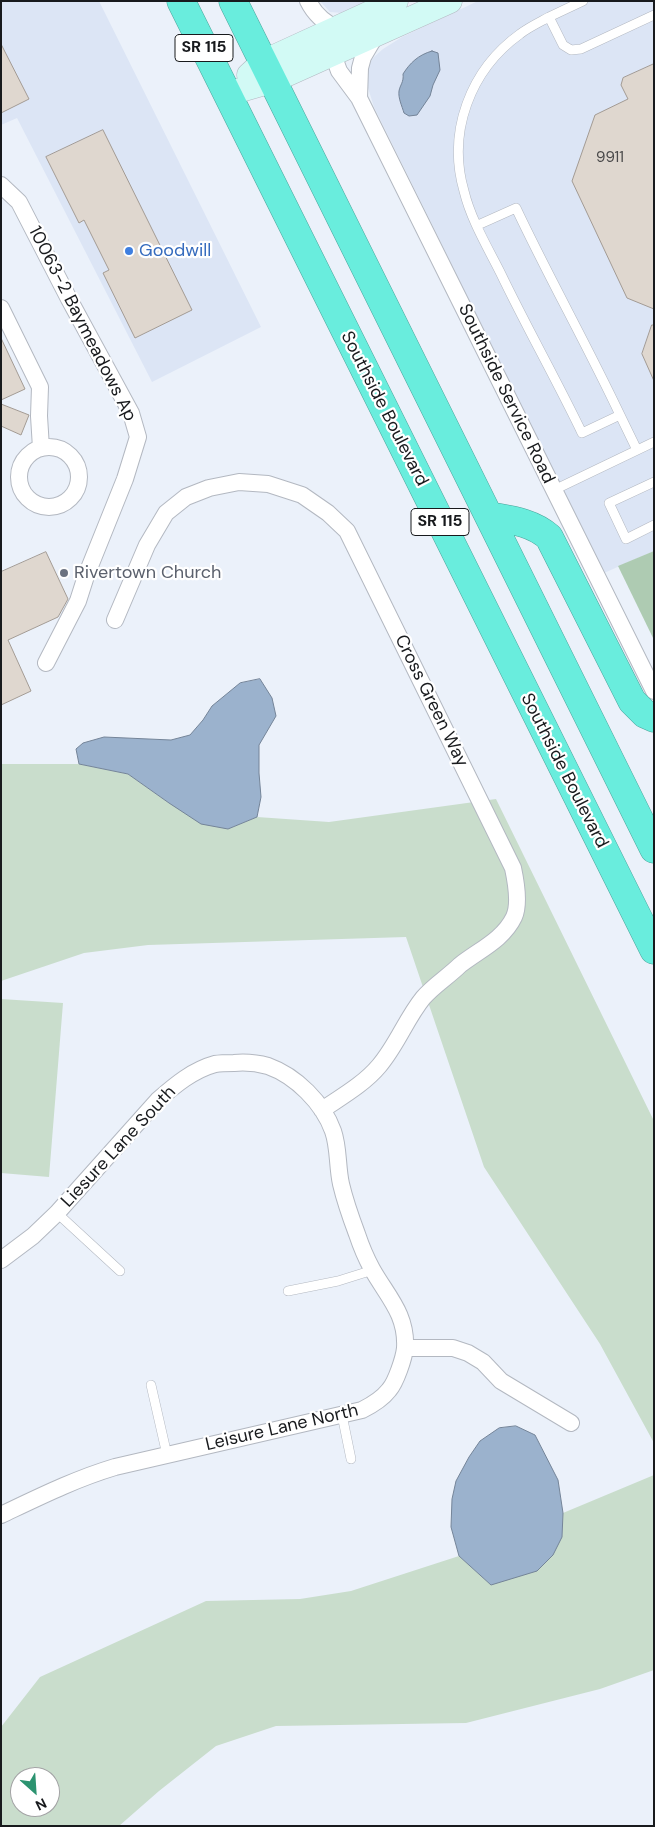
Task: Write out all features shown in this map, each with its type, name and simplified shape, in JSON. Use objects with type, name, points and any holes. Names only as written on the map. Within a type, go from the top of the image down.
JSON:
[{"type":"highway","name":"Southside Boulevard","points":[[181,1],[654,950]]},
{"type":"highway","name":"SR 115","points":[[233,1],[654,849]]},
{"type":"highway","points":[[489,516],[527,523],[549,537],[632,701],[645,714],[654,718]]},
{"type":"street","points":[[308,1],[311,8],[326,24],[332,39]]},
{"type":"street","points":[[227,94],[332,39],[396,1]]},
{"type":"street","points":[[332,39],[376,35],[450,1]]},
{"type":"street","name":"Southside Service Road","points":[[359,98],[360,68],[363,57],[376,35]]},
{"type":"street","name":"Southside Service Road","points":[[332,39],[339,71],[359,98],[654,691]]},
{"type":"street","name":"10063-2 Baymeadows Ap","points":[[1,185],[19,202],[131,413],[138,437],[125,479],[86,576],[78,601],[46,663]]},
{"type":"street","points":[[1,308],[40,386],[41,448]]},
{"type":"street","name":"Cross Green Way","points":[[115,620],[147,545],[166,512],[186,498],[209,488],[239,482],[268,484],[302,495],[328,513],[347,531],[513,868],[517,889],[514,916],[503,934],[492,944],[471,956],[423,997],[392,1050],[379,1066],[366,1079],[322,1110]]},
{"type":"street","name":"Liesure Lane South","points":[[1,1260],[34,1236],[158,1100],[175,1085],[196,1071],[216,1064],[245,1062],[267,1066],[286,1075],[305,1089],[322,1110]]},
{"type":"street","name":"Leisure Lane North","points":[[1,1515],[89,1475],[362,1410],[377,1402],[390,1389],[405,1348],[403,1322],[395,1304],[373,1270],[350,1217],[341,1183],[338,1151],[333,1131],[322,1110]]},
{"type":"street","points":[[405,1348],[452,1348],[468,1353],[483,1362],[502,1381],[571,1423]]},
{"type":"lane","points":[[582,1],[520,34],[502,50],[479,77],[469,98],[460,127],[457,155],[464,192],[478,225],[512,297],[552,371],[582,433],[620,415]]},
{"type":"lane","points":[[549,17],[563,45],[575,51],[654,15]]},
{"type":"lane","points":[[478,225],[516,208],[537,253],[591,353],[637,450]]},
{"type":"lane","points":[[554,490],[654,442]]},
{"type":"lane","points":[[654,482],[609,503],[626,539],[654,525]]},
{"type":"lane","points":[[57,1213],[120,1271]]},
{"type":"lane","points":[[288,1291],[338,1281],[373,1270]]},
{"type":"lane","points":[[151,1385],[168,1455]]},
{"type":"lane","points":[[342,1415],[351,1459]]},
{"type":"shaded area","points":[[1,1],[99,1],[261,327],[152,382],[17,118],[1,125]]},
{"type":"shaded area","points":[[320,1],[367,1],[342,13],[330,12]]},
{"type":"shaded area","points":[[478,1],[654,1],[654,551],[604,573],[374,107],[368,88],[366,73],[368,65],[383,49],[402,37]]},
{"type":"green space","points":[[654,551],[654,640],[618,566]]},
{"type":"green space","points":[[1,764],[79,764],[128,774],[169,803],[228,829],[257,817],[329,822],[496,799],[654,1121],[654,1443],[600,1344],[484,1167],[406,937],[148,945],[84,953],[1,981]]},
{"type":"green space","points":[[1,999],[63,1003],[49,1177],[1,1173]]},
{"type":"green space","points":[[654,1475],[654,1670],[600,1689],[466,1723],[276,1726],[216,1746],[159,1791],[119,1826],[1,1826],[1,1727],[40,1677],[206,1601],[300,1599],[351,1591],[459,1556],[491,1585],[562,1537],[563,1513]]},
{"type":"water","points":[[432,51],[438,53],[440,70],[430,96],[417,115],[409,116],[404,113],[399,96],[403,74],[415,60]]},
{"type":"water","points":[[260,679],[272,698],[276,716],[259,745],[261,797],[257,817],[228,829],[201,824],[128,774],[79,764],[76,749],[83,743],[104,737],[171,740],[190,735],[212,706],[240,683]]},
{"type":"water","points":[[516,1426],[535,1435],[558,1480],[563,1513],[562,1537],[553,1555],[537,1571],[491,1585],[459,1556],[451,1527],[452,1499],[456,1481],[480,1441],[499,1428]]},
{"type":"building","points":[[1,44],[29,99],[1,113]]},
{"type":"building","points":[[654,64],[654,309],[627,298],[572,181],[595,115],[628,99],[621,85],[623,78]]},
{"type":"building","points":[[103,130],[192,310],[135,338],[103,273],[109,270],[84,220],[79,223],[46,157]]},
{"type":"building","points":[[652,325],[654,325],[654,381],[642,354]]},
{"type":"building","points":[[1,338],[25,389],[1,400]]},
{"type":"building","points":[[1,404],[29,415],[21,435],[1,426]]},
{"type":"building","points":[[46,552],[68,599],[58,617],[8,640],[31,691],[1,705],[1,572]]},
{"type":"place","name":"Goodwill","points":[[129,251]]},
{"type":"place","name":"Rivertown Church","points":[[64,573]]}]
